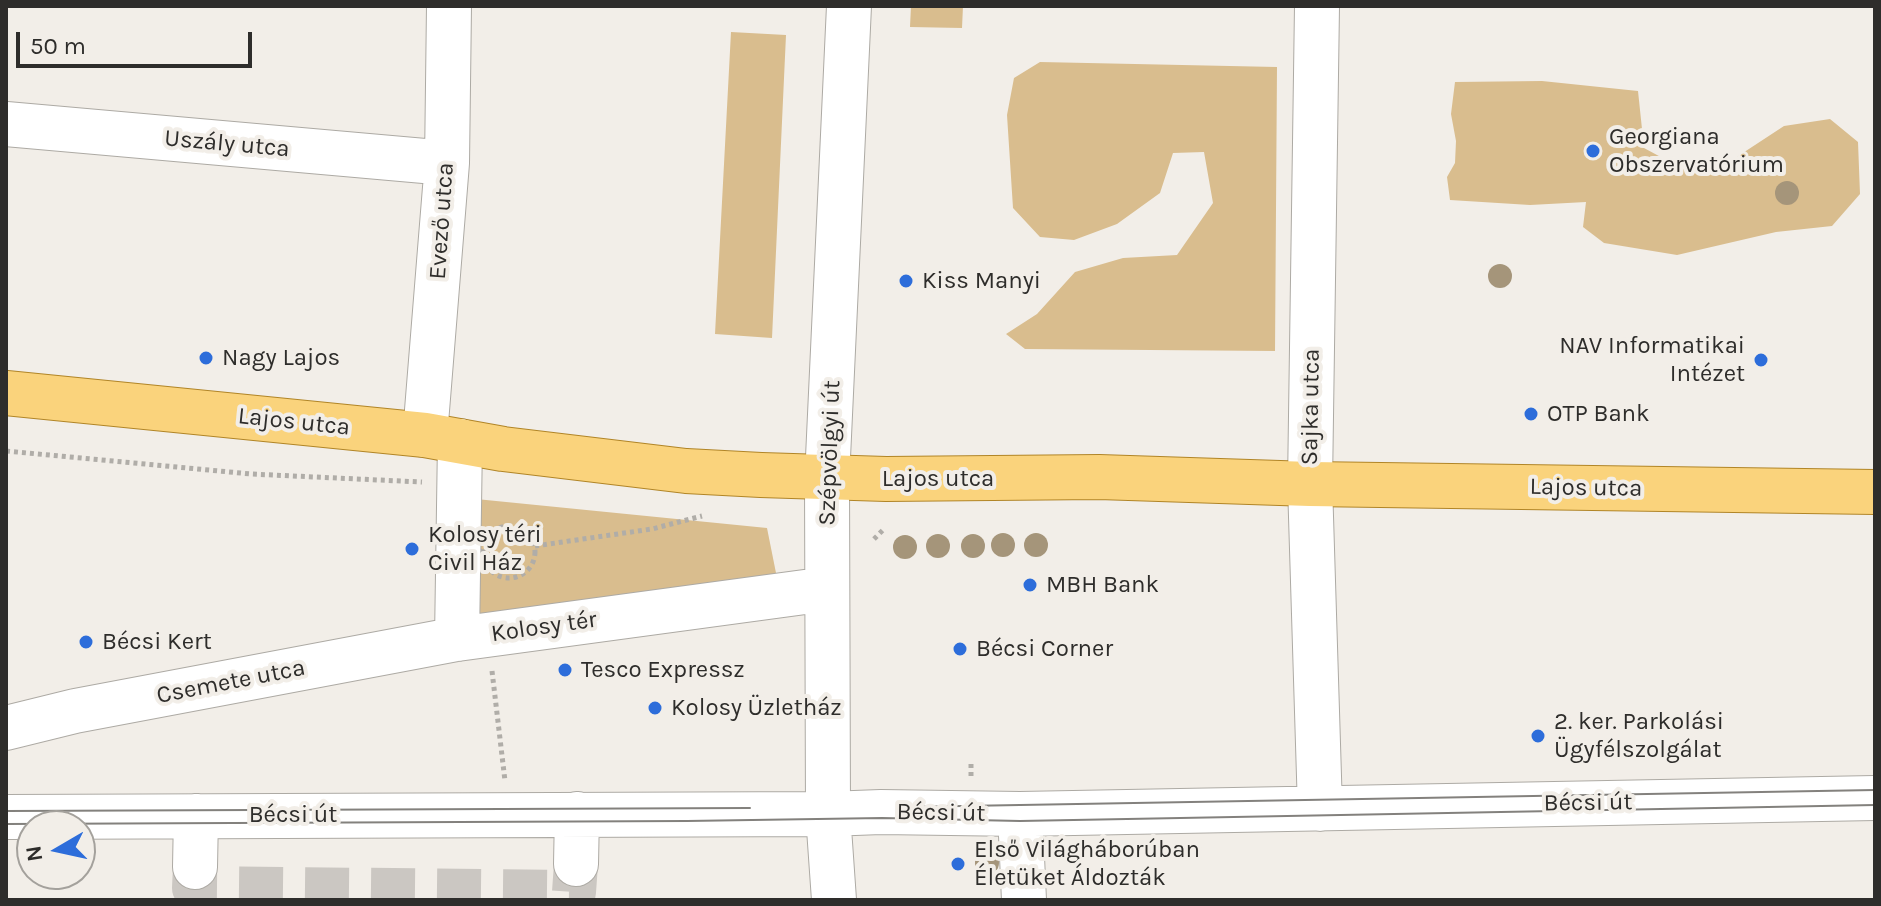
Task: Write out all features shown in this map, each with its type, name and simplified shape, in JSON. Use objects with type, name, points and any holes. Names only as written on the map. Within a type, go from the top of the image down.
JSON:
[{"type":"main road","name":"Lajos utca","points":[[6,393],[443,438],[513,450],[686,471],[827,479],[1099,477],[1310,484],[1875,492]]},
{"type":"street","name":"Evező utca","points":[[443,438],[449,6]]},
{"type":"street","name":"Szépvölgyi út","points":[[834,900],[828,814],[827,479],[849,6]]},
{"type":"street","name":"Sajka utca","points":[[1317,6],[1310,484],[1320,809]]},
{"type":"street","name":"Uszály utca","points":[[6,124],[447,163]]},
{"type":"street","name":"Kolosy tér","points":[[443,438],[472,637],[827,589]]},
{"type":"street","name":"Csemete utca","points":[[6,728],[75,711],[472,637]]},
{"type":"street","name":"Bécsi út","points":[[6,817],[881,812],[1020,814],[1875,798]]},
{"type":"street","points":[[576,864],[577,814]]},
{"type":"street","points":[[1020,814],[1024,900]]},
{"type":"street","points":[[195,867],[196,816]]},
{"type":"path","points":[[6,451],[251,474],[433,482]]},
{"type":"path","points":[[535,546],[652,529],[702,516]]},
{"type":"path","points":[[500,528],[524,531],[535,546],[534,562],[515,578],[506,578],[492,571],[484,556],[487,539],[500,528]]},
{"type":"path","points":[[874,539],[885,528]]},
{"type":"path","points":[[472,637],[504,769]]},
{"type":"path","points":[[971,764],[971,778]]},
{"type":"shaded area","points":[[911,6],[963,6],[962,28],[910,27]]},
{"type":"shaded area","points":[[731,32],[786,35],[772,338],[715,334]]},
{"type":"shaded area","points":[[1040,62],[1277,67],[1275,351],[1025,349],[1006,334],[1037,314],[1075,272],[1123,258],[1177,255],[1213,203],[1204,152],[1173,153],[1160,193],[1117,224],[1074,240],[1040,237],[1013,208],[1007,115],[1014,78]]},
{"type":"shaded area","points":[[1542,81],[1638,91],[1644,148],[1683,169],[1726,164],[1784,126],[1830,119],[1858,142],[1860,194],[1832,226],[1776,232],[1677,255],[1604,243],[1583,227],[1586,202],[1530,205],[1450,200],[1447,177],[1455,163],[1456,141],[1451,114],[1455,82]]},
{"type":"shaded area","points":[[466,498],[767,528],[779,588],[478,629]]},
{"type":"tunnel","points":[[195,867],[194,888],[574,892],[576,864]]},
{"type":"tram line","points":[[906,807],[1875,790]]},
{"type":"tram line","points":[[6,824],[882,818],[1020,821],[1875,805]]},
{"type":"tram line","points":[[6,811],[750,808]]},
{"type":"place","name":"Georgiana Obszervatórium","points":[[1593,151]]},
{"type":"place","name":"Kiss Manyi","points":[[906,281]]},
{"type":"place","name":"Nagy Lajos","points":[[206,358]]},
{"type":"place","name":"NAV Informatikai Intézet","points":[[1761,360]]},
{"type":"place","name":"OTP Bank","points":[[1531,414]]},
{"type":"place","name":"Kolosy téri Civil Ház","points":[[412,549]]},
{"type":"place","name":"MBH Bank","points":[[1030,585]]},
{"type":"place","name":"Bécsi Kert","points":[[86,642]]},
{"type":"place","name":"Bécsi Corner","points":[[960,649]]},
{"type":"place","name":"Tesco Expressz","points":[[565,670]]},
{"type":"place","name":"Kolosy Üzletház","points":[[655,708]]},
{"type":"place","name":"2. ker. Parkolási Ügyfélszolgálat","points":[[1538,736]]},
{"type":"place","name":"Első Világháborúban Életüket Áldozták","points":[[958,864]]}]
